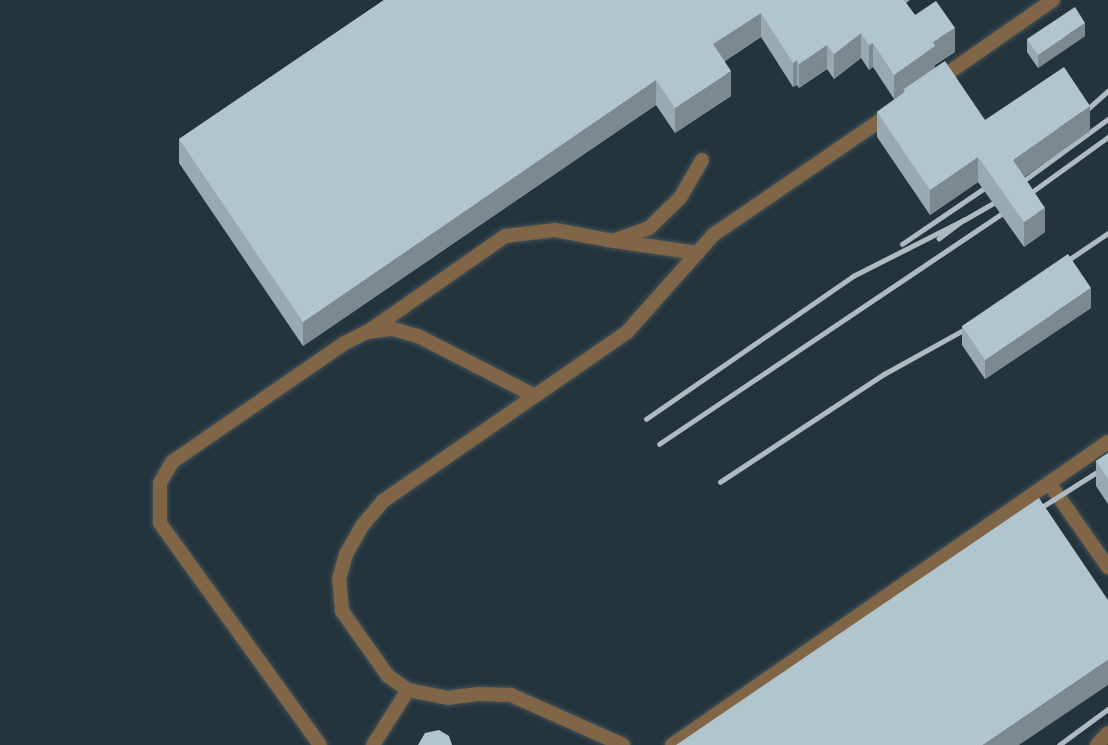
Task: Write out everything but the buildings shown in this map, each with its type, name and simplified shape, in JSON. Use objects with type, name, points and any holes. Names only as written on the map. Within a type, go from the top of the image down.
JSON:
[{"type":"lane","points":[[927,88],[1053,0]]},
{"type":"lane","points":[[623,745],[511,695],[479,694],[448,698],[408,690],[388,676],[342,611],[339,579],[346,554],[362,526],[383,501],[627,332],[713,235],[900,106]]},
{"type":"lane","points":[[613,241],[649,228],[680,198],[702,160]]},
{"type":"lane","points":[[320,745],[160,523],[160,483],[172,462],[343,344],[368,332],[505,236],[555,230],[697,253]]},
{"type":"lane","points":[[368,332],[393,329],[418,336],[536,396]]},
{"type":"lane","points":[[672,745],[1108,442]]},
{"type":"lane","points":[[1049,483],[1108,567]]},
{"type":"lane","points":[[373,745],[408,690]]},
{"type":"lane","points":[[1097,745],[1108,734]]},
{"type":"railway","points":[[1080,116],[1108,91]]},
{"type":"railway","points":[[1015,187],[1108,119]]},
{"type":"railway","points":[[1022,199],[1108,137]]},
{"type":"railway","points":[[902,244],[983,189]]},
{"type":"railway","points":[[964,220],[993,203]]},
{"type":"railway","points":[[659,444],[1001,214]]},
{"type":"railway","points":[[646,419],[853,276],[964,220],[939,239]]},
{"type":"railway","points":[[1058,267],[1108,233]]},
{"type":"railway","points":[[720,482],[884,374],[976,323]]},
{"type":"railway","points":[[1031,514],[1108,465]]},
{"type":"railway","points":[[1059,745],[1108,709]]}]
